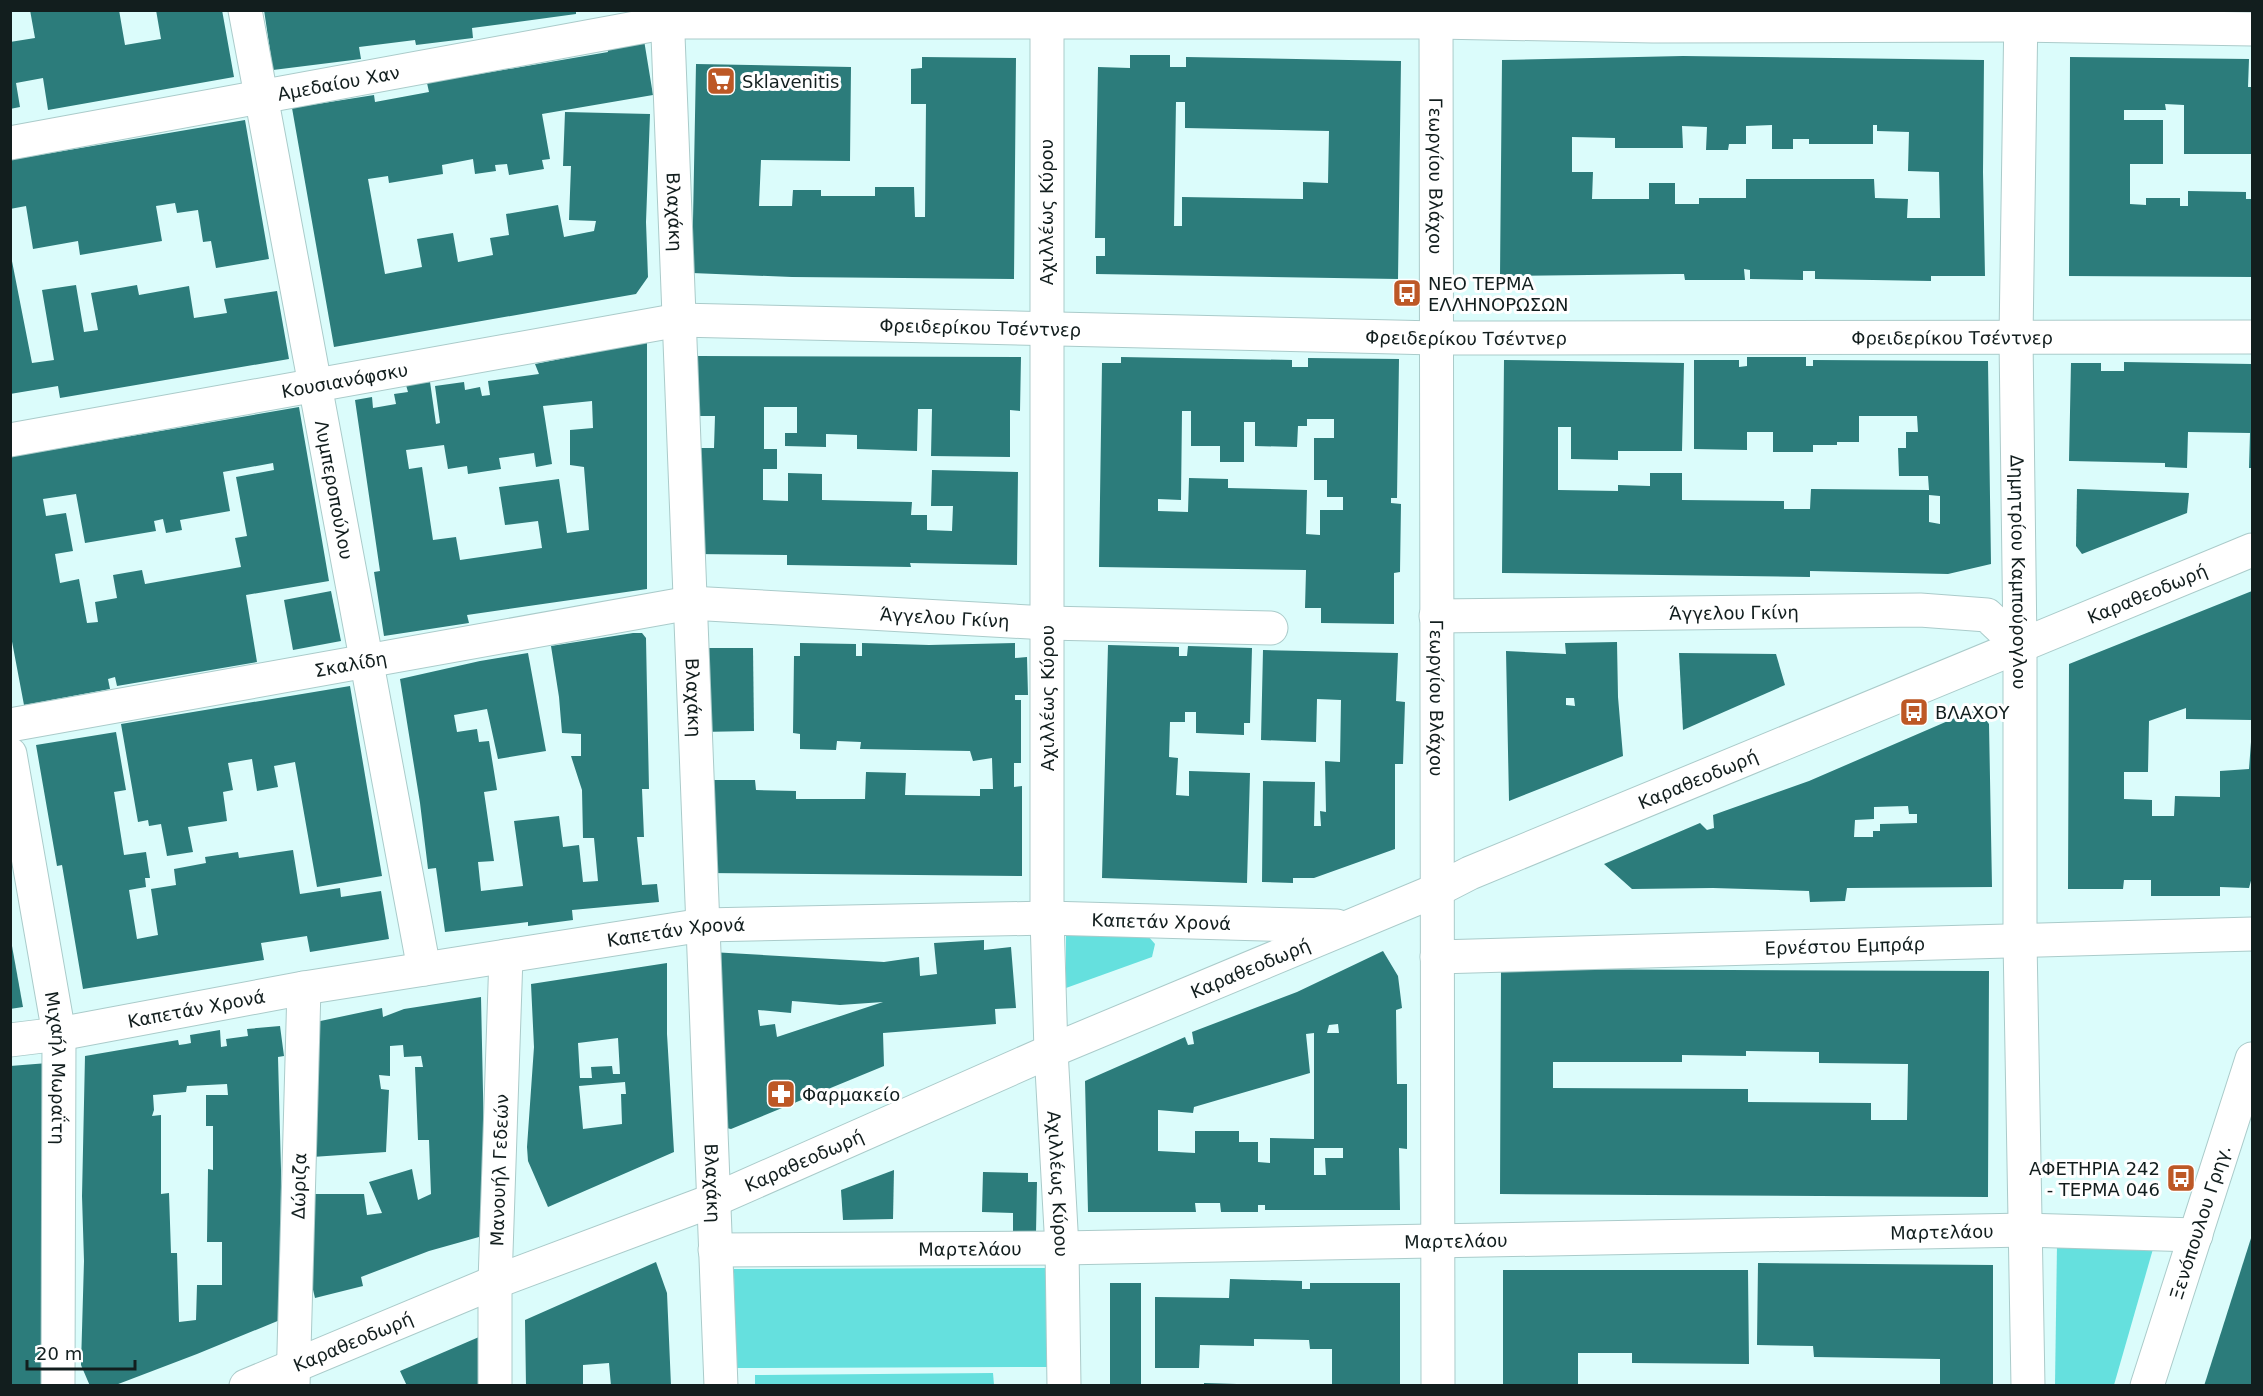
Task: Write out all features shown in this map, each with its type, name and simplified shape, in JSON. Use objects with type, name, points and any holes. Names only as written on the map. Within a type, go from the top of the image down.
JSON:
[{"type":"street","name":"Λυμπεροπούλου","points":[[245,10],[424,969]]},
{"type":"street","name":"Αμεδαίου Χαν","points":[[10,143],[261,97],[668,16],[1436,16],[1653,26],[2021,18],[2253,29]]},
{"type":"street","name":"Βλαχάκη","points":[[668,16],[721,1386]]},
{"type":"street","name":"Αχιλλέως Κύρου","points":[[1047,16],[1047,918],[1051,1051],[1062,1248],[1064,1386]]},
{"type":"street","name":"Γεωργίου Βλάχου","points":[[1436,16],[1438,1386]]},
{"type":"street","name":"Δημητρίου Καμπούρογλου","points":[[2021,18],[2016,338],[2020,646],[2020,940],[2028,1386]]},
{"type":"street","name":"Φρειδερίκου Τσέντνερ","points":[[679,320],[1436,338],[2253,337]]},
{"type":"street","name":"Κουσιανόφσκυ","points":[[10,440],[679,320]]},
{"type":"street","name":"Καραθεοδωρή","points":[[246,1386],[292,1376],[495,1282],[714,1200],[1051,1051],[1437,890],[1470,873],[2253,550]]},
{"type":"street","name":"Άγγελου Γκίνη","points":[[690,603],[1047,623],[1271,628]]},
{"type":"street","name":"Σκαλίδη","points":[[10,725],[366,659],[690,603]]},
{"type":"street","name":"Άγγελου Γκίνη","points":[[1436,616],[1920,610],[1987,615],[2020,646]]},
{"type":"street","name":"Μιχαήλ Μωραΐτη","points":[[10,754],[59,1034],[58,1386]]},
{"type":"street","name":"Καπετάν Χρονά","points":[[10,1040],[59,1034],[304,988],[703,925],[1047,918],[1349,926]]},
{"type":"street","name":"Ερνέστου Εμπράρ","points":[[1437,957],[2253,934]]},
{"type":"street","name":"Μανουήλ Γεδεών","points":[[495,1386],[495,1282],[506,956]]},
{"type":"street","name":"Δώριζα","points":[[292,1376],[304,988]]},
{"type":"street","name":"Ξενόπουλου Γρηγ.","points":[[2147,1386],[2253,1059]]},
{"type":"street","name":"Μαρτελάου","points":[[715,1250],[1062,1248],[2026,1230],[2196,1235]]},
{"type":"shaded area","points":[[1066,929],[1148,936],[1155,944],[1152,957],[1066,988]]},
{"type":"shaded area","points":[[2057,1245],[2153,1249],[2114,1385],[2055,1386]]},
{"type":"shaded area","points":[[1048,1268],[1049,1367],[735,1368],[734,1269]]},
{"type":"shaded area","points":[[993,1373],[994,1385],[755,1385],[755,1375]]},
{"type":"building","points":[[30,10],[119,10],[125,45],[161,39],[156,10],[222,10],[234,77],[48,110],[43,78],[16,83],[20,107],[10,109],[10,42],[35,38]]},
{"type":"building","points":[[264,10],[576,10],[576,14],[472,28],[473,38],[416,45],[415,40],[359,47],[361,59],[273,70]]},
{"type":"building","points":[[644,40],[653,95],[542,114],[550,159],[542,160],[544,169],[509,175],[507,164],[495,165],[496,171],[475,174],[473,159],[442,165],[443,174],[389,183],[388,176],[368,179],[385,274],[422,267],[417,239],[453,233],[458,262],[493,255],[490,238],[509,235],[506,214],[558,205],[564,237],[594,231],[596,221],[569,220],[571,166],[563,166],[565,112],[650,114],[646,222],[648,277],[636,294],[334,347],[292,108],[374,95],[375,102],[429,92],[427,83],[608,52],[607,47]]},
{"type":"building","points":[[1130,55],[1170,55],[1170,67],[1186,67],[1186,57],[1401,61],[1398,279],[1096,274],[1096,256],[1105,256],[1105,238],[1095,238],[1098,67],[1130,68]],"holes":[[[1176,102],[1185,102],[1185,128],[1329,131],[1328,183],[1303,182],[1303,199],[1182,197],[1182,226],[1174,226]]]},
{"type":"building","points":[[1683,56],[1984,60],[1985,276],[1931,276],[1931,281],[1815,279],[1815,271],[1803,271],[1803,280],[1750,279],[1750,270],[1744,269],[1745,280],[1685,280],[1684,274],[1500,276],[1502,60]],"holes":[[[1772,125],[1772,149],[1793,149],[1793,139],[1809,139],[1809,144],[1873,144],[1873,125],[1877,125],[1877,131],[1909,132],[1908,171],[1939,172],[1940,218],[1907,218],[1908,199],[1875,198],[1874,179],[1746,179],[1746,198],[1699,198],[1699,204],[1675,204],[1675,183],[1649,183],[1649,199],[1592,199],[1593,172],[1572,172],[1572,137],[1615,138],[1615,148],[1683,148],[1682,126],[1707,127],[1706,150],[1728,150],[1729,144],[1746,144],[1746,126]]]},
{"type":"building","points":[[922,57],[1016,58],[1014,279],[792,277],[692,273],[696,64],[851,67],[850,161],[761,160],[759,206],[792,206],[793,190],[821,190],[821,196],[875,196],[875,187],[914,187],[915,217],[925,217],[926,104],[911,104],[911,69],[922,68]]},
{"type":"building","points":[[2070,57],[2249,59],[2248,87],[2252,87],[2252,154],[2184,154],[2184,105],[2165,104],[2166,110],[2124,110],[2124,120],[2163,120],[2163,164],[2130,164],[2130,204],[2146,205],[2146,198],[2180,198],[2180,206],[2188,206],[2188,191],[2246,192],[2246,199],[2252,199],[2252,277],[2069,276]]},
{"type":"building","points":[[245,120],[269,259],[216,268],[211,241],[203,242],[198,210],[177,213],[175,203],[156,206],[162,241],[80,255],[78,241],[33,249],[26,206],[10,209],[10,160]]},
{"type":"building","points":[[10,251],[32,363],[54,360],[42,290],[76,285],[84,332],[98,330],[91,293],[137,285],[139,295],[189,286],[194,318],[227,313],[224,299],[277,291],[289,359],[60,398],[58,386],[10,394]]},
{"type":"building","points":[[647,342],[647,589],[467,615],[469,623],[384,636],[374,572],[380,571],[355,400],[372,397],[373,408],[396,404],[394,394],[408,392],[406,385],[430,382],[436,424],[440,423],[435,386],[464,382],[465,390],[480,387],[482,396],[490,395],[488,381],[539,374],[535,364]],"holes":[[[592,401],[593,428],[570,430],[570,465],[584,467],[589,530],[567,533],[559,479],[499,487],[505,525],[538,521],[542,548],[460,560],[456,537],[433,540],[422,467],[409,469],[406,450],[444,445],[448,469],[467,466],[468,474],[501,469],[499,458],[534,453],[536,467],[552,464],[543,406]]]},
{"type":"building","points":[[698,356],[1021,357],[1020,411],[1010,410],[1010,457],[931,456],[932,409],[918,409],[917,451],[857,449],[857,435],[826,434],[826,447],[785,446],[785,433],[797,433],[797,407],[764,407],[764,449],[777,449],[777,469],[763,469],[763,500],[788,501],[788,473],[822,474],[822,500],[912,502],[911,515],[927,515],[927,530],[952,531],[953,506],[931,506],[932,470],[1018,472],[1017,565],[910,563],[911,567],[787,565],[787,555],[695,554],[697,448],[714,448],[715,416],[697,416]]},
{"type":"building","points":[[1121,357],[1292,360],[1292,367],[1308,367],[1308,358],[1399,359],[1397,498],[1391,498],[1391,503],[1401,504],[1400,572],[1394,573],[1394,624],[1321,623],[1321,608],[1305,608],[1306,570],[1099,567],[1102,363],[1121,363]],"holes":[[[1182,411],[1191,411],[1191,446],[1220,446],[1220,462],[1244,462],[1244,422],[1255,422],[1255,446],[1297,447],[1298,426],[1307,426],[1307,419],[1334,419],[1334,438],[1314,438],[1314,480],[1327,480],[1327,497],[1343,497],[1343,510],[1320,510],[1320,535],[1306,534],[1307,490],[1228,488],[1228,479],[1189,478],[1188,512],[1158,511],[1158,499],[1181,500]]]},
{"type":"building","points":[[1747,357],[1806,357],[1806,366],[1813,366],[1813,360],[1988,361],[1991,564],[1948,574],[1810,571],[1810,577],[1502,573],[1504,360],[1684,363],[1682,451],[1618,451],[1618,460],[1571,459],[1571,427],[1558,427],[1558,490],[1618,491],[1618,485],[1650,486],[1650,473],[1682,473],[1682,500],[1784,501],[1784,509],[1810,509],[1811,489],[1929,490],[1928,476],[1899,476],[1898,448],[1906,448],[1906,432],[1918,432],[1917,416],[1859,416],[1859,442],[1813,445],[1813,452],[1773,452],[1773,432],[1747,432],[1747,450],[1694,449],[1694,360],[1739,360],[1739,367],[1747,366]],"holes":[[[1929,495],[1940,496],[1940,524],[1929,522]]]},
{"type":"building","points":[[2124,362],[2252,364],[2252,468],[2249,468],[2250,433],[2188,432],[2187,468],[2165,467],[2165,463],[2069,461],[2071,363],[2101,363],[2101,371],[2124,371]]},
{"type":"building","points":[[299,407],[329,581],[246,595],[257,662],[117,686],[115,677],[108,679],[110,689],[24,705],[10,631],[10,457]],"holes":[[[273,463],[274,470],[236,477],[247,536],[235,538],[241,567],[145,584],[142,570],[113,575],[117,598],[95,602],[98,622],[87,623],[79,579],[60,583],[55,554],[73,551],[66,513],[46,516],[43,499],[76,494],[85,543],[156,531],[154,521],[163,519],[166,533],[182,530],[180,520],[230,511],[223,472]]]},
{"type":"building","points":[[2077,489],[2189,493],[2187,513],[2082,554],[2076,546]]},
{"type":"building","points":[[331,591],[341,641],[293,650],[284,600]]},
{"type":"building","points":[[2252,591],[2252,720],[2186,719],[2186,708],[2149,721],[2148,772],[2124,772],[2124,799],[2152,800],[2152,816],[2174,816],[2175,796],[2220,797],[2220,771],[2249,769],[2252,742],[2252,877],[2249,888],[2220,887],[2220,896],[2151,896],[2151,880],[2124,880],[2123,889],[2068,889],[2069,664]]},
{"type":"building","points":[[642,633],[646,638],[649,789],[642,789],[644,837],[637,837],[642,885],[657,884],[659,902],[572,910],[573,920],[528,926],[528,922],[445,932],[436,868],[428,869],[400,679],[528,653],[546,751],[498,759],[487,709],[454,715],[457,732],[477,729],[479,742],[489,741],[497,790],[484,792],[494,861],[478,862],[481,891],[523,886],[514,821],[559,816],[563,847],[579,845],[583,882],[598,881],[594,838],[583,838],[582,790],[571,756],[581,756],[581,734],[562,733],[551,646]]},
{"type":"building","points":[[1617,642],[1618,697],[1623,756],[1509,801],[1506,651],[1566,654],[1565,643]],"holes":[[[1566,698],[1574,698],[1575,706],[1566,705]]]},
{"type":"building","points":[[800,643],[856,644],[856,656],[862,656],[862,643],[929,645],[1015,643],[1015,658],[1027,657],[1028,695],[1015,695],[1015,700],[1021,700],[1021,763],[1014,763],[1014,787],[1022,786],[1022,876],[706,873],[707,780],[755,780],[756,790],[796,791],[796,799],[865,799],[866,772],[906,773],[905,795],[980,796],[980,789],[993,789],[992,758],[973,761],[970,751],[860,749],[861,742],[837,741],[836,750],[800,749],[800,734],[793,733],[794,656],[800,656]]},
{"type":"building","points":[[1108,645],[1179,647],[1179,656],[1187,656],[1188,646],[1252,648],[1250,723],[1244,723],[1244,735],[1196,733],[1196,712],[1185,712],[1185,722],[1170,722],[1169,757],[1178,758],[1176,795],[1189,796],[1189,771],[1250,773],[1247,883],[1102,878]]},
{"type":"building","points":[[698,648],[753,648],[754,731],[699,732]]},
{"type":"building","points":[[1263,650],[1398,653],[1396,701],[1405,702],[1403,764],[1395,764],[1395,849],[1314,878],[1293,878],[1293,883],[1262,882],[1263,781],[1315,782],[1314,826],[1321,826],[1320,811],[1326,812],[1325,761],[1340,762],[1341,700],[1317,699],[1316,742],[1261,740]]},
{"type":"building","points":[[1679,653],[1776,654],[1785,685],[1683,730]]},
{"type":"building","points":[[350,686],[382,876],[317,887],[295,762],[274,766],[278,787],[257,791],[252,759],[228,763],[233,790],[223,792],[227,821],[188,827],[193,852],[167,856],[161,824],[149,826],[148,820],[138,822],[121,724]]},
{"type":"building","points":[[1971,711],[1982,715],[1989,724],[1992,887],[1847,888],[1845,901],[1810,902],[1809,891],[1713,888],[1632,889],[1604,864],[1700,823],[1707,830],[1714,828],[1713,815],[1809,781]],"holes":[[[1908,806],[1909,814],[1917,814],[1917,823],[1880,824],[1880,831],[1873,831],[1873,837],[1854,837],[1855,820],[1874,819],[1874,807]]]},
{"type":"building","points":[[116,732],[126,790],[114,792],[124,855],[146,852],[150,878],[145,878],[146,887],[129,890],[137,939],[158,935],[151,889],[176,885],[174,869],[206,863],[205,857],[238,852],[239,858],[293,850],[300,894],[340,888],[341,897],[381,891],[389,939],[310,952],[307,936],[261,943],[264,960],[83,989],[62,865],[57,866],[36,745]]},
{"type":"building","points":[[10,935],[23,1007],[10,1009]]},
{"type":"building","points":[[984,940],[984,950],[1011,947],[1016,1008],[995,1009],[996,1024],[883,1033],[884,1066],[731,1129],[722,1127],[711,952],[884,962],[919,957],[920,976],[937,974],[934,943]],"holes":[[[792,1001],[840,1005],[883,1002],[777,1037],[775,1024],[760,1026],[758,1010],[791,1013]]]},
{"type":"building","points":[[1383,951],[1398,976],[1402,1008],[1396,1010],[1397,1084],[1407,1084],[1407,1149],[1399,1148],[1400,1210],[1265,1210],[1265,1205],[1258,1205],[1258,1212],[1221,1212],[1220,1203],[1195,1203],[1196,1212],[1088,1212],[1085,1081],[1185,1037],[1188,1045],[1194,1044],[1192,1032],[1297,992]],"holes":[[[1338,1024],[1339,1033],[1327,1033],[1329,1025]],[[1314,1033],[1314,1139],[1270,1138],[1270,1163],[1258,1162],[1258,1142],[1239,1142],[1239,1131],[1195,1131],[1195,1153],[1158,1151],[1158,1110],[1193,1113],[1194,1107],[1310,1073],[1306,1034]],[[1314,1148],[1343,1148],[1343,1158],[1325,1158],[1326,1175],[1314,1175]]]},
{"type":"building","points":[[667,963],[667,1034],[674,1152],[548,1207],[528,1161],[534,1047],[531,984]],"holes":[[[618,1038],[620,1074],[613,1074],[612,1066],[591,1067],[592,1078],[580,1078],[578,1043]],[[625,1082],[626,1094],[621,1094],[622,1124],[583,1129],[579,1086]]]},
{"type":"building","points":[[1501,969],[1989,971],[1988,1197],[1500,1194]],"holes":[[[1746,1051],[1819,1052],[1819,1063],[1908,1064],[1907,1120],[1871,1120],[1871,1103],[1748,1102],[1748,1089],[1553,1088],[1553,1062],[1682,1062],[1682,1055],[1746,1056]]]},
{"type":"building","points":[[481,997],[486,1235],[429,1251],[361,1277],[363,1286],[315,1298],[309,1273],[308,1194],[364,1194],[367,1215],[382,1213],[369,1182],[412,1169],[418,1200],[431,1194],[429,1140],[418,1140],[415,1067],[423,1067],[421,1056],[404,1057],[403,1045],[390,1046],[390,1076],[379,1075],[381,1089],[389,1090],[386,1152],[312,1157],[311,1023],[382,1008],[383,1017],[404,1009]]},
{"type":"building","points":[[280,1026],[284,1056],[278,1057],[281,1170],[280,1320],[113,1386],[90,1386],[81,1365],[85,1056],[178,1040],[179,1045],[186,1044],[191,1043],[190,1035],[220,1030],[221,1047],[227,1046],[226,1039],[248,1036],[247,1029]],"holes":[[[227,1084],[228,1095],[206,1095],[206,1126],[213,1126],[213,1170],[208,1169],[207,1242],[222,1242],[222,1285],[197,1285],[196,1320],[179,1322],[177,1253],[171,1253],[169,1193],[161,1194],[161,1115],[152,1116],[153,1095],[186,1092],[187,1086]]]},
{"type":"building","points":[[48,1063],[50,1386],[10,1386],[10,1066]]},
{"type":"building","points":[[894,1170],[893,1219],[843,1220],[841,1190]]},
{"type":"building","points":[[983,1172],[1028,1173],[1028,1182],[1037,1182],[1036,1233],[1013,1232],[1013,1213],[982,1212]]},
{"type":"building","points":[[2252,1235],[2252,1386],[2204,1386]]},
{"type":"building","points":[[656,1262],[667,1293],[671,1386],[611,1386],[609,1363],[583,1365],[583,1386],[526,1386],[525,1320]]},
{"type":"building","points":[[1758,1263],[1993,1265],[1993,1386],[1940,1386],[1940,1359],[1814,1357],[1813,1346],[1757,1345]]},
{"type":"building","points":[[1503,1270],[1748,1270],[1749,1364],[1632,1363],[1632,1353],[1578,1353],[1578,1386],[1503,1386]]},
{"type":"building","points":[[1230,1279],[1302,1281],[1302,1289],[1310,1289],[1310,1283],[1400,1283],[1400,1386],[1332,1386],[1332,1349],[1310,1349],[1309,1340],[1254,1339],[1254,1346],[1200,1345],[1199,1368],[1155,1368],[1155,1297],[1229,1298]]},
{"type":"building","points":[[1110,1283],[1141,1283],[1141,1386],[1110,1386]]},
{"type":"building","points":[[479,1337],[493,1386],[407,1386],[400,1371]]},
{"type":"building","points":[[1204,1383],[1237,1384],[1237,1386],[1204,1386]]},
{"type":"place","name":"Sklavenitis","points":[[721,81]]},
{"type":"place","name":"ΝΕΟ ΤΕΡΜΑ ΕΛΛΗΝΟΡΩΣΩΝ","points":[[1407,293]]},
{"type":"place","name":"ΒΛΑΧΟΥ","points":[[1914,712]]},
{"type":"place","name":"Φαρμακείο","points":[[781,1094]]},
{"type":"place","name":"ΑΦΕΤΗΡΙΑ 242 - ΤΕΡΜΑ 046","points":[[2181,1178]]}]
